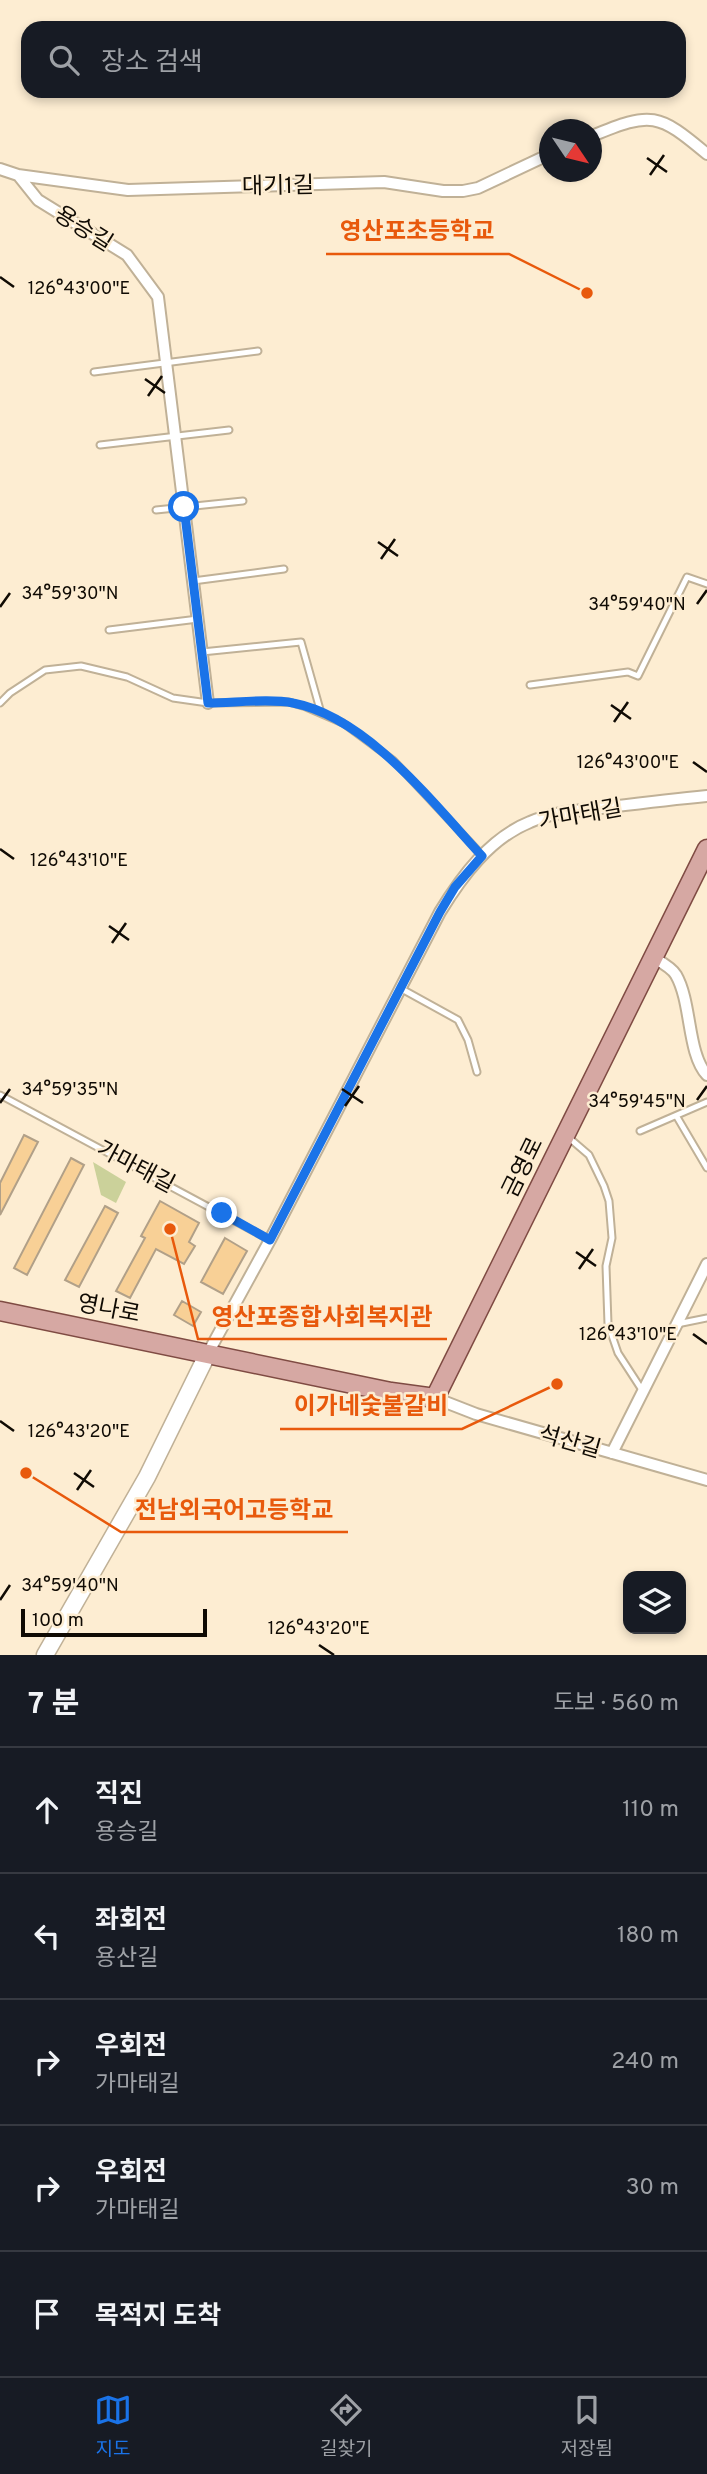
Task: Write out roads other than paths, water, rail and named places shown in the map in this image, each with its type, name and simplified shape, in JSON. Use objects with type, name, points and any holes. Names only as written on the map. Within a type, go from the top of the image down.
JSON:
[{"type":"main road","name":"금영로","points":[[435,1398],[707,849]]},
{"type":"main road","name":"영나로","points":[[0,1311],[391,1392],[435,1398]]},
{"type":"street","points":[[602,131],[614,126],[652,118],[676,129],[707,154]]},
{"type":"street","name":"대기1길","points":[[0,169],[18,175],[128,190],[384,182],[443,191],[463,191],[478,188],[539,159]]},
{"type":"street","name":"용승길","points":[[18,175],[38,200],[127,255],[158,297],[208,703]]},
{"type":"street","name":"가마태길","points":[[208,1353],[450,895],[482,856],[518,828],[546,816],[569,811],[707,796]]},
{"type":"street","points":[[654,958],[675,972],[689,1013],[696,1055],[707,1075]]},
{"type":"street","points":[[612,1453],[707,1264]]},
{"type":"street","points":[[44,1655],[147,1477],[208,1353]]},
{"type":"street","name":"석산길","points":[[435,1398],[476,1414],[707,1480]]},
{"type":"lane","points":[[94,372],[258,351]]},
{"type":"lane","points":[[100,446],[229,430]]},
{"type":"lane","points":[[156,510],[243,501]]},
{"type":"lane","points":[[193,581],[284,569]]},
{"type":"lane","points":[[530,685],[628,673],[638,676],[687,577],[707,584]]},
{"type":"lane","points":[[109,630],[198,619]]},
{"type":"lane","points":[[202,652],[301,642],[321,713]]},
{"type":"lane","points":[[0,703],[10,693],[45,670],[81,666],[128,677],[173,698],[208,703],[289,702],[343,723],[393,760],[482,856]]},
{"type":"lane","points":[[400,988],[458,1020],[468,1040],[477,1072]]},
{"type":"lane","name":"가마태길","points":[[0,1095],[270,1240]]},
{"type":"lane","points":[[640,1131],[707,1102]]},
{"type":"lane","points":[[677,1117],[707,1168]]},
{"type":"lane","points":[[566,1134],[589,1155],[609,1201],[612,1238],[606,1277],[608,1324],[618,1353],[644,1392]]},
{"type":"lane","points":[[677,1324],[707,1318]]},
{"type":"place","name":"영산포초등학교","points":[[587,293]]},
{"type":"place","name":"영산포종합사회복지관","points":[[170,1229]]},
{"type":"place","name":"이가네숯불갈비","points":[[557,1384]]},
{"type":"place","name":"전남외국어고등학교","points":[[26,1473]]}]
